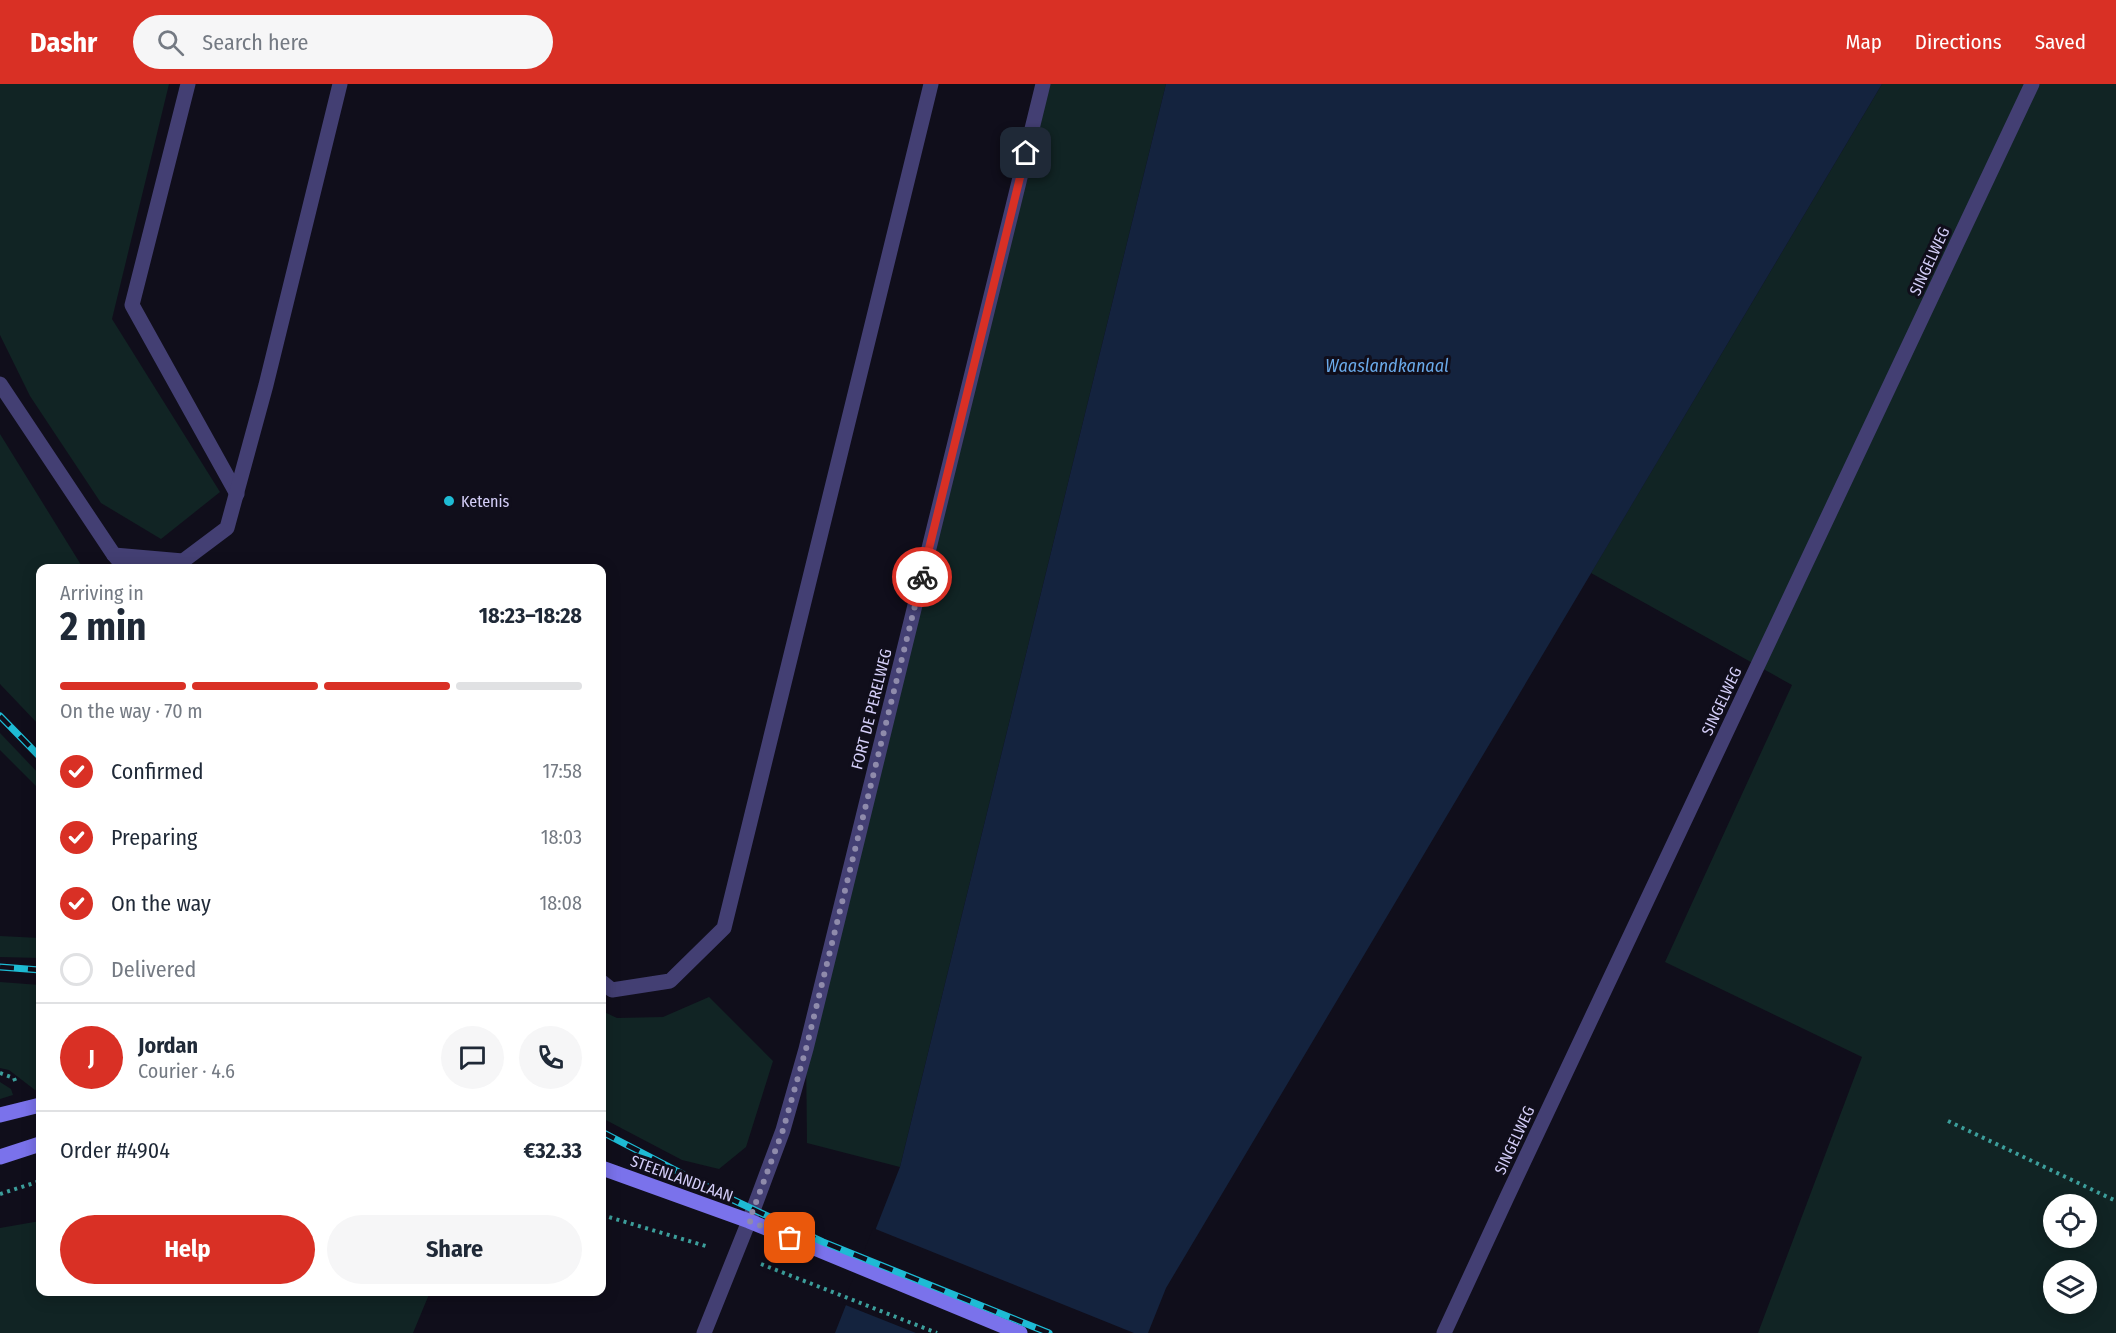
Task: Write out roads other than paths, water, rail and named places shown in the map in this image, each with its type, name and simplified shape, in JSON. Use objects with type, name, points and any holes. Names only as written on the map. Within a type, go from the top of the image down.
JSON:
[{"type":"main road","points":[[0,1115],[36,1106]]},
{"type":"main road","points":[[0,1156],[36,1145]]},
{"type":"main road","name":"STEENLANDLAAN","points":[[606,1169],[749,1221],[1020,1333]]},
{"type":"street","points":[[188,84],[132,304],[237,494]]},
{"type":"street","points":[[114,555],[183,561],[227,528],[266,385],[340,84]]},
{"type":"street","points":[[606,985],[612,990],[670,981],[724,928],[931,84]]},
{"type":"street","name":"FORT DE PERELWEG","points":[[704,1333],[783,1130],[806,1049],[1043,84]]},
{"type":"street","name":"SINGELWEG","points":[[1444,1333],[2032,84]]},
{"type":"street","points":[[0,384],[122,564]]},
{"type":"water","name":"Waaslandkanaal","points":[[1166,84],[1882,84],[1166,1288],[1148,1333],[835,1333],[900,1167]]},
{"type":"railway","points":[[0,716],[36,753]]},
{"type":"railway","points":[[0,967],[36,970]]},
{"type":"railway","points":[[606,1134],[729,1198],[823,1242],[1049,1333]]},
{"type":"place","name":"Ketenis","points":[[449,501]]}]
